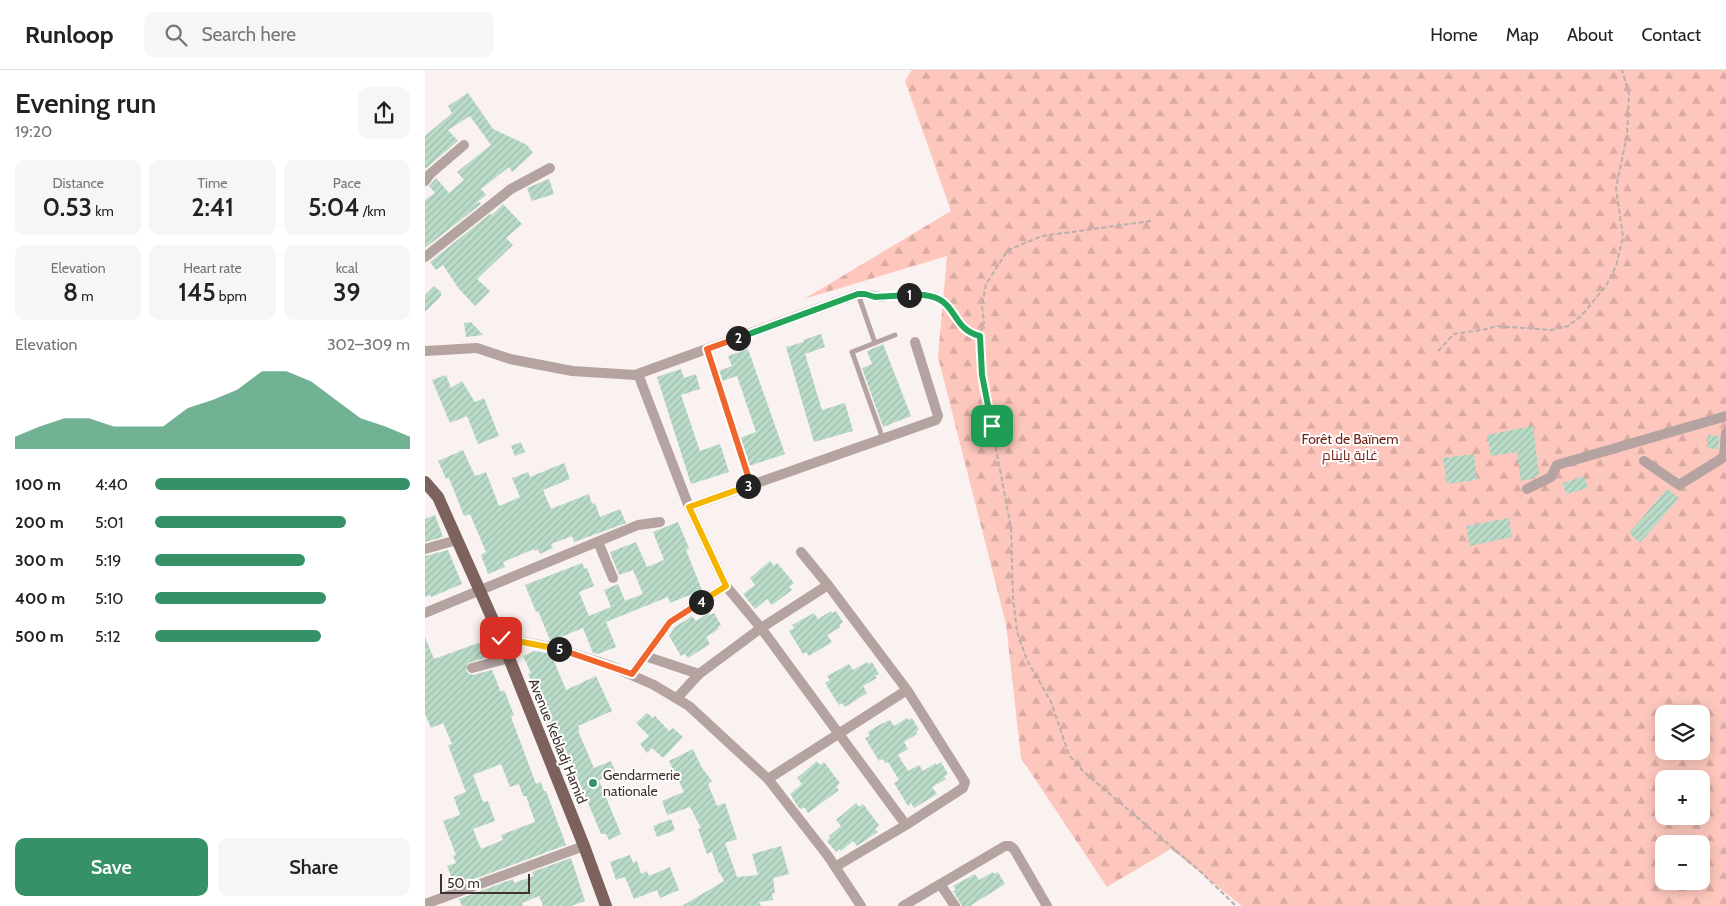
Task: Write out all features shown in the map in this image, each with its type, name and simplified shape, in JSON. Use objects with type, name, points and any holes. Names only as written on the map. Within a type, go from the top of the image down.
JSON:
[{"type":"main road","name":"Avenue Kebladj Hamid","points":[[425,482],[438,497],[501,638],[606,906]]},
{"type":"street","points":[[425,181],[430,174],[465,145]]},
{"type":"street","points":[[425,257],[511,189],[550,168]]},
{"type":"street","points":[[425,351],[477,348],[510,359],[572,371],[638,374],[858,294],[883,297]]},
{"type":"street","points":[[689,507],[937,420],[938,416],[915,342]]},
{"type":"street","points":[[638,374],[689,507],[726,586],[761,628],[907,824]]},
{"type":"street","points":[[1527,489],[1551,477],[1557,465],[1726,416]]},
{"type":"street","points":[[1644,461],[1679,485],[1724,456],[1726,433]]},
{"type":"street","points":[[425,612],[639,525],[660,522]]},
{"type":"street","points":[[425,549],[457,540]]},
{"type":"street","points":[[597,542],[613,578]]},
{"type":"street","points":[[801,552],[907,690],[965,782],[963,788],[835,867]]},
{"type":"street","points":[[677,698],[699,674],[761,628],[828,585]]},
{"type":"street","points":[[632,674],[670,622],[726,586]]},
{"type":"street","points":[[501,638],[556,648],[632,674],[689,706],[768,779],[835,867],[861,906]]},
{"type":"street","points":[[645,656],[699,674]]},
{"type":"street","points":[[472,668],[509,658]]},
{"type":"street","points":[[768,779],[840,735],[907,690]]},
{"type":"street","points":[[428,903],[584,846]]},
{"type":"street","points":[[903,906],[1005,846],[1010,846],[1014,849],[1047,906]]},
{"type":"street","points":[[940,884],[955,906]]},
{"type":"lane","points":[[858,294],[875,343]]},
{"type":"lane","points":[[883,439],[851,352],[895,335]]},
{"type":"lane","points":[[707,349],[751,485]]},
{"type":"path","points":[[1437,351],[1454,334],[1496,326],[1551,330],[1568,326],[1581,316],[1606,286],[1616,266],[1623,237],[1616,188],[1628,126],[1629,94],[1622,70]]},
{"type":"path","points":[[1151,221],[1042,236],[1008,250],[986,284],[982,306],[984,323],[980,336],[982,375],[1011,528],[1013,597],[1017,632],[1027,660],[1051,702],[1069,755],[1083,771],[1201,872],[1237,906]]},
{"type":"path","points":[[883,297],[917,294],[933,296],[947,304],[970,333],[980,336]]},
{"type":"green space","name":"Forêt de Baïnem غابة باينام","points":[[912,70],[1726,70],[1726,906],[1242,906],[1171,849],[1107,887],[1021,758],[1006,624],[938,357],[947,256],[804,299],[951,211],[905,81]]},
{"type":"building","points":[[468,93],[493,129],[527,145],[533,153],[512,172],[509,167],[481,189],[486,195],[475,204],[480,202],[481,204],[425,248],[425,200],[435,193],[429,186],[436,178],[449,193],[464,180],[457,172],[491,145],[470,116],[448,130],[458,141],[425,169],[425,136],[452,113],[448,106]]},
{"type":"building","points":[[549,179],[554,194],[532,201],[527,188]]},
{"type":"building","points":[[503,204],[522,224],[506,238],[513,245],[477,279],[490,291],[475,306],[459,289],[443,265],[436,270],[430,262],[490,214],[492,215]]},
{"type":"building","points":[[434,286],[441,292],[441,296],[425,312],[425,295]]},
{"type":"building","points":[[471,322],[483,335],[466,337],[464,323]]},
{"type":"building","points":[[821,334],[825,347],[805,354],[822,410],[845,403],[853,431],[814,442],[786,347],[804,342],[803,340]]},
{"type":"building","points":[[883,344],[911,416],[883,427],[862,368],[872,364],[867,351]]},
{"type":"building","points":[[748,349],[785,454],[749,466],[740,438],[756,432],[737,376],[722,381],[719,371],[732,366],[728,356]]},
{"type":"building","points":[[681,369],[684,378],[696,374],[700,389],[681,395],[700,451],[720,444],[729,472],[691,484],[657,377]]},
{"type":"building","points":[[446,375],[451,388],[462,381],[475,402],[484,398],[499,436],[478,444],[467,416],[450,423],[432,380]]},
{"type":"building","points":[[1533,426],[1539,475],[1521,481],[1517,452],[1491,456],[1487,435]]},
{"type":"building","points":[[1708,435],[1719,436],[1718,449],[1707,448]]},
{"type":"building","points":[[521,442],[525,452],[515,456],[511,446]]},
{"type":"building","points":[[463,450],[475,476],[486,472],[499,506],[520,497],[512,478],[528,472],[530,477],[564,463],[570,479],[543,490],[551,509],[589,494],[592,504],[595,503],[600,517],[620,509],[626,523],[574,542],[572,536],[551,544],[553,548],[540,554],[538,549],[535,551],[534,549],[503,562],[505,567],[488,574],[481,555],[486,552],[470,514],[464,516],[449,478],[446,479],[438,461]]},
{"type":"building","points":[[1474,454],[1477,480],[1447,484],[1443,458]]},
{"type":"building","points":[[1584,476],[1588,488],[1566,494],[1563,483]]},
{"type":"building","points":[[1667,489],[1679,498],[1640,543],[1629,533]]},
{"type":"building","points":[[435,515],[443,537],[425,542],[425,519]]},
{"type":"building","points":[[1509,518],[1512,537],[1470,546],[1466,526]]},
{"type":"building","points":[[678,522],[689,548],[686,550],[702,590],[670,603],[668,597],[606,622],[616,647],[598,654],[593,653],[583,628],[550,640],[525,585],[582,563],[585,569],[587,568],[594,586],[579,592],[589,616],[611,607],[604,590],[618,584],[625,601],[643,594],[633,570],[619,575],[610,552],[636,542],[647,567],[664,560],[653,532]]},
{"type":"building","points":[[448,550],[462,584],[431,597],[430,595],[425,597],[425,556]]},
{"type":"building","points":[[770,561],[774,566],[777,563],[794,583],[789,587],[792,590],[772,605],[767,599],[755,609],[743,594],[755,585],[750,578]]},
{"type":"building","points":[[831,611],[832,613],[836,611],[843,622],[839,625],[841,627],[827,635],[832,642],[809,656],[806,652],[803,654],[789,631],[794,628],[792,625],[814,613],[818,619]]},
{"type":"building","points":[[709,613],[710,615],[714,613],[721,625],[718,627],[719,629],[706,637],[710,644],[688,658],[685,654],[681,656],[669,636],[675,627],[692,616],[696,621]]},
{"type":"building","points":[[425,637],[434,659],[481,642],[487,657],[468,663],[466,670],[473,675],[492,670],[501,692],[504,690],[514,715],[511,717],[536,784],[541,782],[544,791],[546,791],[566,845],[455,886],[447,866],[456,863],[453,856],[456,855],[443,821],[460,815],[454,797],[466,792],[448,745],[452,744],[443,723],[431,728],[425,714]],"holes":[[[501,764],[510,787],[519,784],[523,796],[526,796],[535,822],[501,835],[503,840],[481,849],[473,829],[495,821],[488,801],[483,802],[473,775]]]},
{"type":"building","points":[[534,651],[551,654],[566,690],[596,676],[612,711],[578,726],[580,730],[578,731],[594,768],[611,761],[616,773],[599,780],[621,834],[609,840],[606,834],[601,834],[561,738],[557,740],[552,729],[549,730],[541,710],[544,708],[528,674],[531,673],[523,656]]},
{"type":"building","points":[[867,662],[868,664],[872,662],[879,674],[875,676],[877,678],[863,686],[867,693],[845,707],[842,703],[839,705],[825,683],[830,680],[827,676],[849,664],[853,670]]},
{"type":"building","points":[[647,713],[653,718],[655,716],[669,731],[673,728],[683,737],[663,758],[652,748],[647,753],[640,744],[649,736],[636,723]]},
{"type":"building","points":[[907,718],[909,720],[912,718],[919,730],[916,732],[917,734],[904,742],[908,749],[898,755],[908,771],[919,765],[923,771],[941,762],[948,774],[944,777],[946,779],[932,787],[937,794],[914,808],[911,803],[908,806],[894,783],[899,780],[888,762],[885,763],[883,759],[879,761],[865,738],[870,736],[868,732],[879,725],[890,720],[894,726]]},
{"type":"building","points":[[693,749],[702,768],[712,781],[708,784],[717,806],[725,803],[737,839],[725,843],[737,877],[758,875],[752,854],[781,846],[789,874],[773,878],[775,893],[772,893],[773,900],[759,902],[761,906],[682,906],[724,881],[719,873],[712,852],[707,854],[698,829],[701,828],[690,807],[667,815],[662,801],[684,792],[669,761]]},
{"type":"building","points":[[817,761],[820,765],[824,762],[840,783],[836,787],[839,790],[808,813],[804,807],[802,809],[799,808],[790,794],[802,784],[797,778]]},
{"type":"building","points":[[856,803],[859,807],[863,804],[879,825],[875,829],[878,832],[857,846],[853,841],[841,851],[839,849],[836,852],[827,841],[830,838],[829,836],[841,826],[836,820]]},
{"type":"building","points":[[671,819],[675,830],[657,837],[653,826]]},
{"type":"building","points":[[630,855],[633,863],[637,861],[641,874],[647,871],[649,876],[670,867],[679,890],[660,898],[657,890],[634,899],[625,877],[616,880],[610,862]]},
{"type":"building","points":[[571,858],[585,901],[571,906],[543,906],[539,896],[522,903],[523,906],[462,906],[459,899],[513,879],[514,883],[534,876],[532,872]]},
{"type":"building","points":[[993,872],[994,874],[998,872],[1005,884],[970,906],[962,906],[953,891],[956,890],[953,886],[975,874],[979,880]]},
{"type":"place","name":"Gendarmerie nationale","points":[[593,783]]},
{"type":"route","points":[[501,638],[556,648],[632,674],[670,622],[726,586],[689,507],[751,485],[707,349],[858,294],[873,297],[917,294],[933,296],[947,304],[963,327],[970,333],[980,336],[982,375],[992,426]]}]
